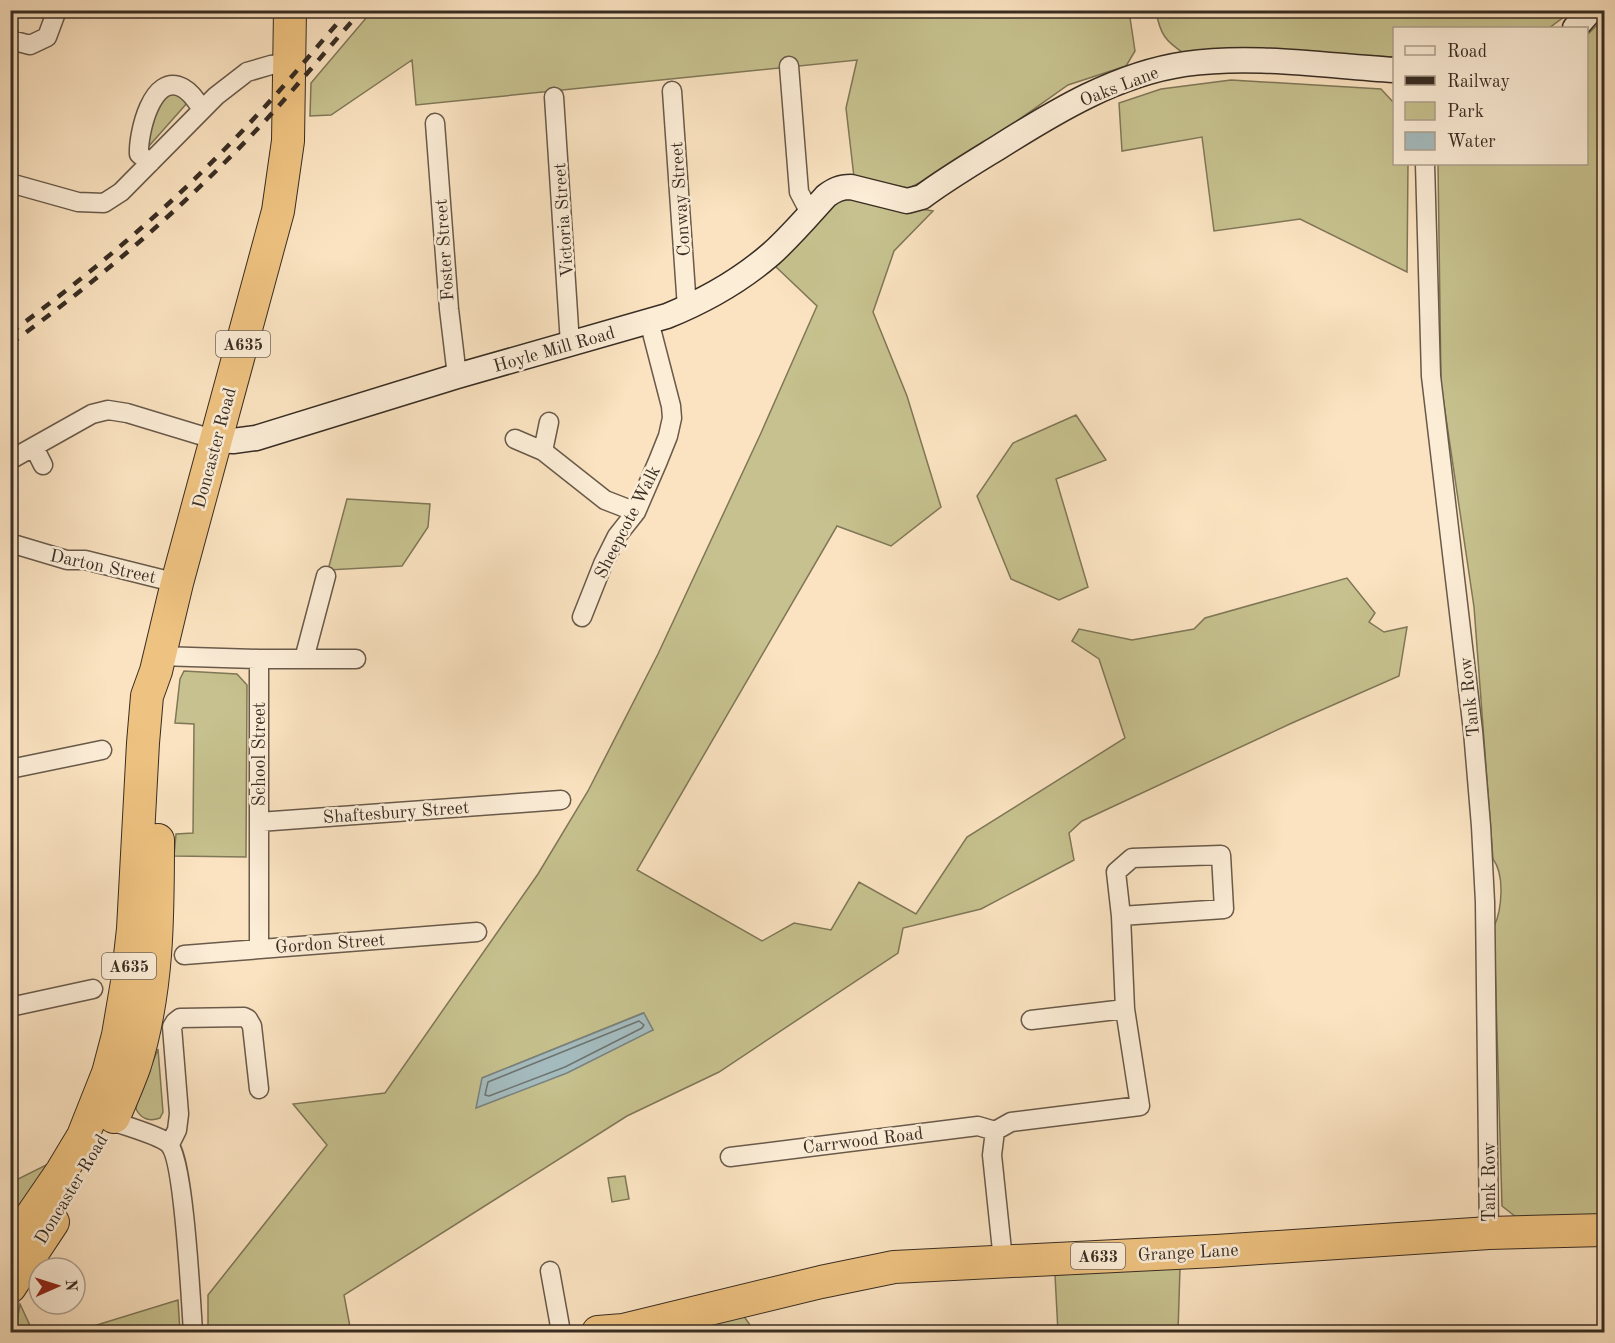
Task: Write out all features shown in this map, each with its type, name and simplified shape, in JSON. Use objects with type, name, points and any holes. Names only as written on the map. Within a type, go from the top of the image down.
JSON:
[{"type":"highway","name":"Doncaster Road","points":[[10,1246],[63,1171],[83,1136],[108,1073],[118,1035],[133,929],[147,696],[158,664],[177,583],[281,198],[288,141],[290,10]]},
{"type":"highway","name":"Doncaster Road","points":[[10,1287],[82,1176],[112,1121],[135,1066],[148,1013],[157,938],[158,664]]},
{"type":"highway","name":"Grange Lane","points":[[598,1332],[623,1330],[821,1282],[894,1267],[1216,1251],[1489,1233],[1605,1230]]},
{"type":"street","points":[[10,37],[11,40],[30,45],[47,37],[57,10]]},
{"type":"street","points":[[1576,27],[1591,10]]},
{"type":"street","name":"Oaks Lane","points":[[856,188],[907,201],[922,196],[1070,105],[1152,70],[1186,64],[1231,61],[1393,70]]},
{"type":"street","points":[[10,183],[78,202],[104,203],[121,192],[202,109],[248,72],[288,63]]},
{"type":"street","points":[[789,66],[799,192],[810,213]]},
{"type":"street","points":[[150,163],[139,154],[138,141],[146,114],[155,95],[167,87],[181,87],[190,93],[202,109]]},
{"type":"street","name":"Conway Street","points":[[672,91],[687,308]]},
{"type":"street","name":"Victoria Street","points":[[554,97],[570,344]]},
{"type":"street","name":"Foster Street","points":[[435,123],[448,309],[457,376]]},
{"type":"street","name":"Tank Row","points":[[1425,165],[1431,376],[1471,709],[1481,826],[1485,913],[1489,1233]]},
{"type":"street","name":"Hoyle Mill Road","points":[[216,440],[256,438],[687,308],[753,268],[789,237],[835,190],[843,187],[856,188]]},
{"type":"street","name":"Sheepcote Walk","points":[[582,617],[617,536],[636,512],[665,445],[672,418],[665,380],[649,321]]},
{"type":"street","points":[[10,460],[92,414],[108,410],[127,413],[216,440]]},
{"type":"street","points":[[543,452],[549,422]]},
{"type":"street","points":[[515,439],[543,452],[605,500],[636,512]]},
{"type":"street","points":[[34,447],[43,465]]},
{"type":"street","name":"Darton Street","points":[[10,543],[31,541],[67,561],[85,560],[177,583]]},
{"type":"street","points":[[304,660],[326,576]]},
{"type":"street","points":[[158,664],[259,659],[356,659]]},
{"type":"street","name":"School Street","points":[[259,659],[259,949]]},
{"type":"street","points":[[10,769],[102,750]]},
{"type":"street","points":[[532,783],[534,802]]},
{"type":"street","name":"Shaftesbury Street","points":[[258,822],[561,800]]},
{"type":"street","name":"Carrwood Road","points":[[730,1157],[978,1126],[995,1131],[1011,1122],[1140,1106],[1125,1009],[1121,916],[1116,872],[1132,858],[1221,855],[1224,909],[1121,916]]},
{"type":"street","name":"Gordon Street","points":[[184,955],[477,932]]},
{"type":"street","points":[[10,1007],[93,989]]},
{"type":"street","points":[[1031,1020],[1125,1009]]},
{"type":"street","points":[[193,1332],[177,1166],[170,1144],[177,1130],[179,1114],[172,1027],[175,1022],[180,1018],[244,1017],[248,1020],[252,1026],[259,1089]]},
{"type":"street","name":"Doncaster Road","points":[[112,1121],[170,1144]]},
{"type":"street","points":[[995,1131],[992,1155],[1004,1260]]},
{"type":"street","points":[[550,1271],[561,1332]]},
{"type":"green space","points":[[372,11],[1129,11],[1135,51],[1126,66],[1068,85],[952,167],[909,188],[854,177],[846,108],[857,60],[416,105],[412,60],[331,115],[310,116],[311,83]]},
{"type":"green space","points":[[1156,11],[1572,11],[1550,27],[1393,27],[1393,57],[1218,49],[1185,54],[1164,36]]},
{"type":"green space","points":[[1604,18],[1604,1214],[1550,1221],[1521,1221],[1502,1206],[1494,927],[1499,911],[1501,883],[1493,859],[1474,607],[1441,384],[1438,165],[1588,165],[1588,34]]},
{"type":"green space","points":[[1231,80],[1381,89],[1393,102],[1393,165],[1408,165],[1407,272],[1300,219],[1214,231],[1202,137],[1122,151],[1119,103],[1161,89]]},
{"type":"green space","points":[[178,91],[188,102],[149,146],[145,146],[155,107],[169,92]]},
{"type":"green space","points":[[852,196],[933,211],[894,251],[873,312],[907,396],[941,507],[891,546],[837,526],[637,870],[762,941],[794,923],[831,930],[859,882],[916,914],[967,837],[1125,738],[1099,659],[1072,641],[1079,629],[1132,640],[1194,629],[1205,618],[1347,578],[1375,613],[1369,622],[1384,632],[1407,627],[1399,676],[1082,821],[1069,833],[1074,860],[981,909],[903,928],[898,953],[719,1072],[627,1116],[344,1295],[351,1332],[211,1332],[208,1327],[208,1295],[327,1145],[293,1104],[385,1093],[538,874],[588,791],[658,654],[761,433],[817,306],[775,266],[833,205]],"holes":[[[643,1013],[653,1030],[482,1078]]]},
{"type":"green space","points":[[1076,415],[1106,460],[1056,479],[1088,587],[1059,600],[1011,579],[977,496],[1013,443]]},
{"type":"green space","points":[[347,499],[430,504],[428,527],[402,566],[328,570]]},
{"type":"green space","points":[[184,671],[237,674],[247,685],[246,857],[174,856],[176,834],[193,833],[194,724],[175,723],[180,679]]},
{"type":"green space","points":[[158,1049],[163,1112],[160,1118],[149,1120],[140,1115],[136,1109],[137,1101]]},
{"type":"green space","points":[[50,1163],[11,1225],[10,1190],[16,1180]]},
{"type":"green space","points":[[625,1176],[629,1199],[612,1202],[608,1178]]},
{"type":"green space","points":[[1180,1268],[1178,1332],[1058,1332],[1055,1275]]},
{"type":"green space","points":[[178,1300],[180,1332],[74,1332]]},
{"type":"green space","points":[[20,1304],[33,1332],[15,1332]]},
{"type":"green space","points":[[743,1315],[755,1332],[671,1332]]},
{"type":"water","points":[[644,1013],[653,1030],[567,1073],[476,1108],[482,1078]]},
{"type":"railway","points":[[10,333],[76,283],[171,201],[231,143],[349,10]]},
{"type":"railway","points":[[10,344],[111,266],[206,181],[265,121],[362,10]]}]
